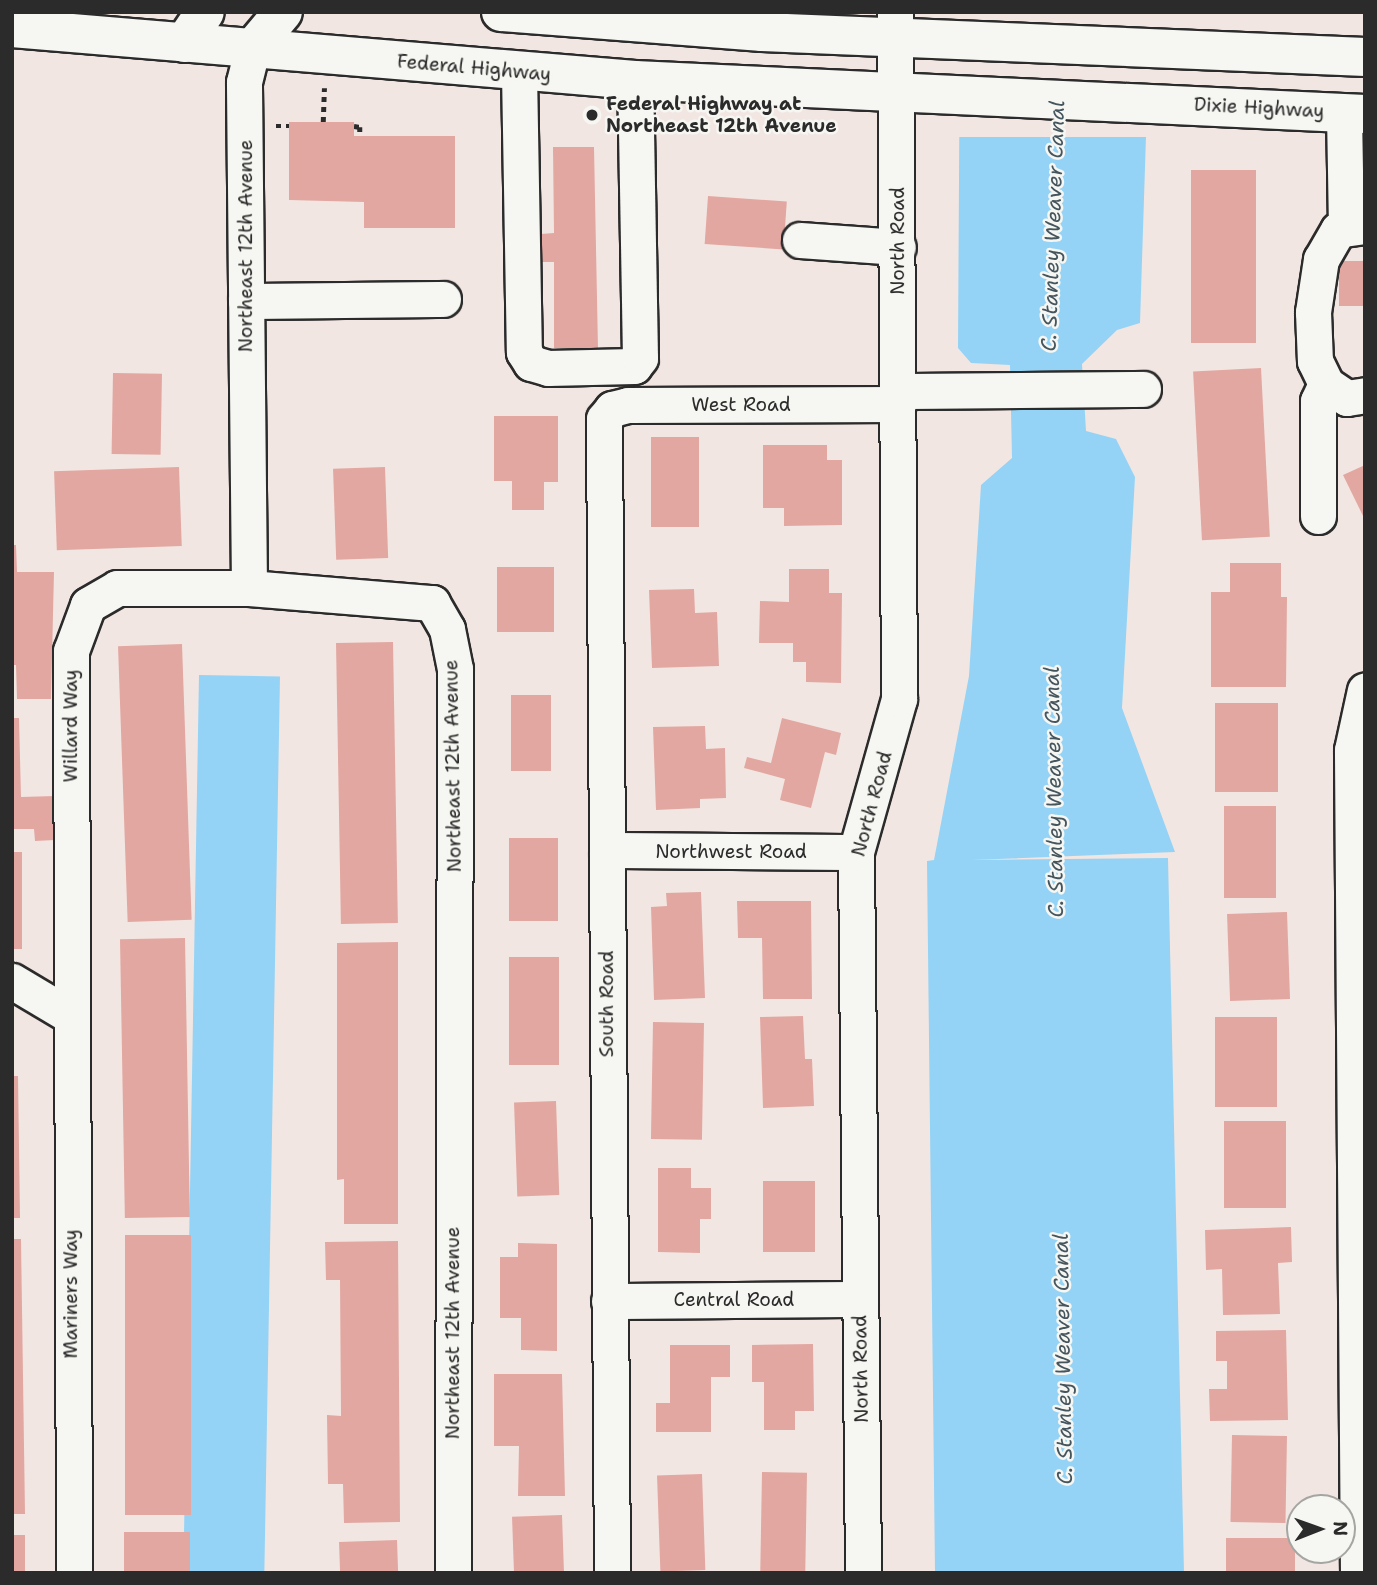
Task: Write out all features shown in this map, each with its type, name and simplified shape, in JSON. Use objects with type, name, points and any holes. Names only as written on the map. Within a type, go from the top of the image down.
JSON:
[{"type":"main road","points":[[252,49],[283,12]]},
{"type":"main road","points":[[525,13],[896,25],[939,38],[1365,57]]},
{"type":"main road","name":"Federal Highway","points":[[12,28],[194,27],[252,49],[635,80],[937,93]]},
{"type":"main road","name":"Dixie Highway","points":[[937,93],[1354,113]]},
{"type":"street","name":"North Road","points":[[863,1573],[856,852],[899,699],[896,25]]},
{"type":"street","name":"Northeast 12th Avenue","points":[[252,49],[244,82],[249,588],[432,603],[447,629],[455,668],[453,1573]]},
{"type":"street","points":[[519,72],[524,352],[531,363],[548,368],[634,366],[640,358],[635,80]]},
{"type":"street","points":[[1354,113],[1350,228],[1321,259],[1313,312],[1315,360],[1326,384],[1347,398],[1365,395]]},
{"type":"street","points":[[800,240],[898,247]]},
{"type":"street","points":[[246,301],[443,299]]},
{"type":"street","points":[[1318,516],[1318,401],[1326,384]]},
{"type":"street","points":[[898,398],[1143,390]]},
{"type":"street","name":"West Road","points":[[602,435],[604,419],[612,409],[628,405],[898,398]]},
{"type":"street","name":"South Road","points":[[602,435],[612,1573]]},
{"type":"street","name":"Willard Way","points":[[69,1015],[71,651],[77,629],[88,605],[117,588],[249,588]]},
{"type":"street","points":[[1359,1573],[1352,750],[1365,690]]},
{"type":"street","name":"Northwest Road","points":[[607,850],[856,852]]},
{"type":"street","points":[[12,981],[69,1015]]},
{"type":"street","name":"Mariners Way","points":[[69,1015],[74,1573]]},
{"type":"street","name":"Central Road","points":[[609,1301],[860,1299]]},
{"type":"path","points":[[323,122],[324,88]]},
{"type":"path","points":[[275,126],[289,126]]},
{"type":"path","points":[[354,126],[360,127],[360,136]]},
{"type":"water","name":"C. Stanley Weaver Canal","points":[[960,12],[1150,12],[1140,323],[1117,330],[1082,364],[1086,431],[1116,439],[1135,477],[1122,708],[1175,852],[971,860],[1168,858],[1184,1573],[935,1573],[927,861],[934,860],[969,676],[981,485],[1012,458],[1010,365],[971,363],[958,348]]},
{"type":"water","points":[[199,675],[280,676],[264,1573],[183,1573]]},
{"type":"pier","points":[[956,12],[1153,12],[1153,137],[956,137]]},
{"type":"building","points":[[289,122],[354,122],[354,136],[455,136],[455,228],[364,228],[364,202],[289,200]]},
{"type":"building","points":[[553,147],[594,147],[598,348],[554,348],[554,262],[542,262],[541,234],[554,233]]},
{"type":"building","points":[[1191,170],[1256,170],[1256,343],[1191,343]]},
{"type":"building","points":[[708,196],[787,202],[783,249],[705,244]]},
{"type":"building","points":[[1339,261],[1365,261],[1365,306],[1339,306]]},
{"type":"building","points":[[1261,368],[1270,537],[1202,540],[1193,372]]},
{"type":"building","points":[[113,373],[162,374],[161,455],[112,454]]},
{"type":"building","points":[[494,416],[558,416],[558,482],[544,482],[544,510],[512,510],[512,481],[494,481]]},
{"type":"building","points":[[651,437],[699,437],[699,527],[651,527]]},
{"type":"building","points":[[763,445],[827,445],[827,460],[842,460],[842,525],[784,526],[784,508],[763,508]]},
{"type":"building","points":[[1365,465],[1365,520],[1343,475]]},
{"type":"building","points":[[179,467],[182,546],[57,550],[54,471]]},
{"type":"building","points":[[385,467],[388,558],[336,560],[333,469]]},
{"type":"building","points":[[12,545],[16,545],[17,572],[54,572],[51,699],[17,699],[16,665],[12,665]]},
{"type":"building","points":[[1230,563],[1281,563],[1281,597],[1287,597],[1286,687],[1211,687],[1211,592],[1230,592]]},
{"type":"building","points":[[497,567],[554,567],[554,632],[497,632]]},
{"type":"building","points":[[789,569],[829,569],[829,593],[842,593],[841,683],[806,682],[806,662],[793,662],[793,643],[759,643],[760,601],[789,602]]},
{"type":"building","points":[[694,589],[695,613],[717,612],[719,666],[652,668],[649,590]]},
{"type":"building","points":[[393,642],[398,923],[341,924],[336,643]]},
{"type":"building","points":[[182,644],[192,920],[128,922],[118,646]]},
{"type":"building","points":[[511,695],[551,695],[551,771],[511,771]]},
{"type":"building","points":[[1215,703],[1278,703],[1278,792],[1215,792]]},
{"type":"building","points":[[12,718],[19,718],[21,797],[55,796],[55,840],[35,841],[34,829],[12,829]]},
{"type":"building","points":[[782,718],[841,733],[836,755],[825,752],[811,808],[780,800],[785,779],[744,768],[747,757],[771,763]]},
{"type":"building","points":[[705,726],[706,749],[725,748],[726,798],[700,799],[700,808],[656,810],[653,727]]},
{"type":"building","points":[[1224,806],[1276,806],[1276,898],[1224,898]]},
{"type":"building","points":[[509,838],[558,838],[558,921],[509,921]]},
{"type":"building","points":[[12,852],[22,852],[22,949],[12,949]]},
{"type":"building","points":[[701,892],[705,998],[654,1000],[651,907],[667,906],[666,893]]},
{"type":"building","points":[[737,901],[811,901],[812,999],[763,999],[762,938],[738,938]]},
{"type":"building","points":[[1287,912],[1290,999],[1230,1001],[1227,914]]},
{"type":"building","points":[[185,938],[190,1217],[125,1218],[120,939]]},
{"type":"building","points":[[398,942],[398,1224],[344,1224],[344,1179],[337,1180],[337,943]]},
{"type":"building","points":[[509,957],[559,957],[559,1065],[509,1065]]},
{"type":"building","points":[[803,1016],[805,1059],[812,1059],[814,1106],[763,1108],[760,1017]]},
{"type":"building","points":[[1215,1017],[1277,1017],[1277,1107],[1215,1107]]},
{"type":"building","points":[[653,1022],[704,1023],[702,1140],[651,1139]]},
{"type":"building","points":[[12,1076],[18,1076],[20,1218],[12,1218]]},
{"type":"building","points":[[556,1101],[559,1195],[517,1196],[514,1102]]},
{"type":"building","points":[[1224,1121],[1286,1121],[1286,1208],[1224,1208]]},
{"type":"building","points":[[658,1168],[691,1168],[691,1188],[711,1188],[711,1219],[700,1219],[700,1253],[658,1252]]},
{"type":"building","points":[[763,1181],[815,1181],[815,1252],[763,1252]]},
{"type":"building","points":[[1291,1227],[1292,1262],[1278,1263],[1280,1314],[1223,1315],[1222,1269],[1206,1270],[1205,1230]]},
{"type":"building","points":[[125,1235],[191,1235],[191,1515],[125,1515]]},
{"type":"building","points":[[12,1239],[21,1239],[25,1514],[12,1514]]},
{"type":"building","points":[[398,1241],[400,1522],[344,1523],[343,1484],[328,1484],[327,1415],[341,1416],[340,1280],[326,1280],[325,1242]]},
{"type":"building","points":[[518,1243],[557,1244],[557,1351],[521,1350],[521,1318],[500,1318],[500,1257],[518,1257]]},
{"type":"building","points":[[1286,1330],[1288,1420],[1210,1421],[1209,1389],[1227,1389],[1227,1361],[1216,1361],[1216,1331]]},
{"type":"building","points":[[813,1344],[814,1411],[795,1411],[795,1430],[764,1430],[764,1382],[752,1382],[752,1345]]},
{"type":"building","points":[[670,1345],[730,1345],[730,1377],[711,1377],[711,1432],[656,1432],[656,1403],[670,1403]]},
{"type":"building","points":[[494,1374],[562,1374],[565,1496],[518,1496],[519,1446],[494,1446]]},
{"type":"building","points":[[1232,1435],[1287,1436],[1285,1523],[1230,1522]]},
{"type":"building","points":[[762,1472],[807,1473],[805,1573],[760,1573]]},
{"type":"building","points":[[702,1474],[705,1570],[660,1572],[657,1476]]},
{"type":"building","points":[[562,1515],[564,1573],[514,1573],[512,1517]]},
{"type":"building","points":[[124,1532],[190,1532],[190,1573],[124,1573]]},
{"type":"building","points":[[12,1535],[25,1535],[25,1573],[12,1573]]},
{"type":"building","points":[[1226,1538],[1286,1538],[1286,1564],[1295,1564],[1295,1573],[1226,1573]]},
{"type":"building","points":[[397,1540],[398,1573],[340,1573],[339,1542]]},
{"type":"place","name":"Federal Highway at Northeast 12th Avenue","points":[[592,115]]}]
